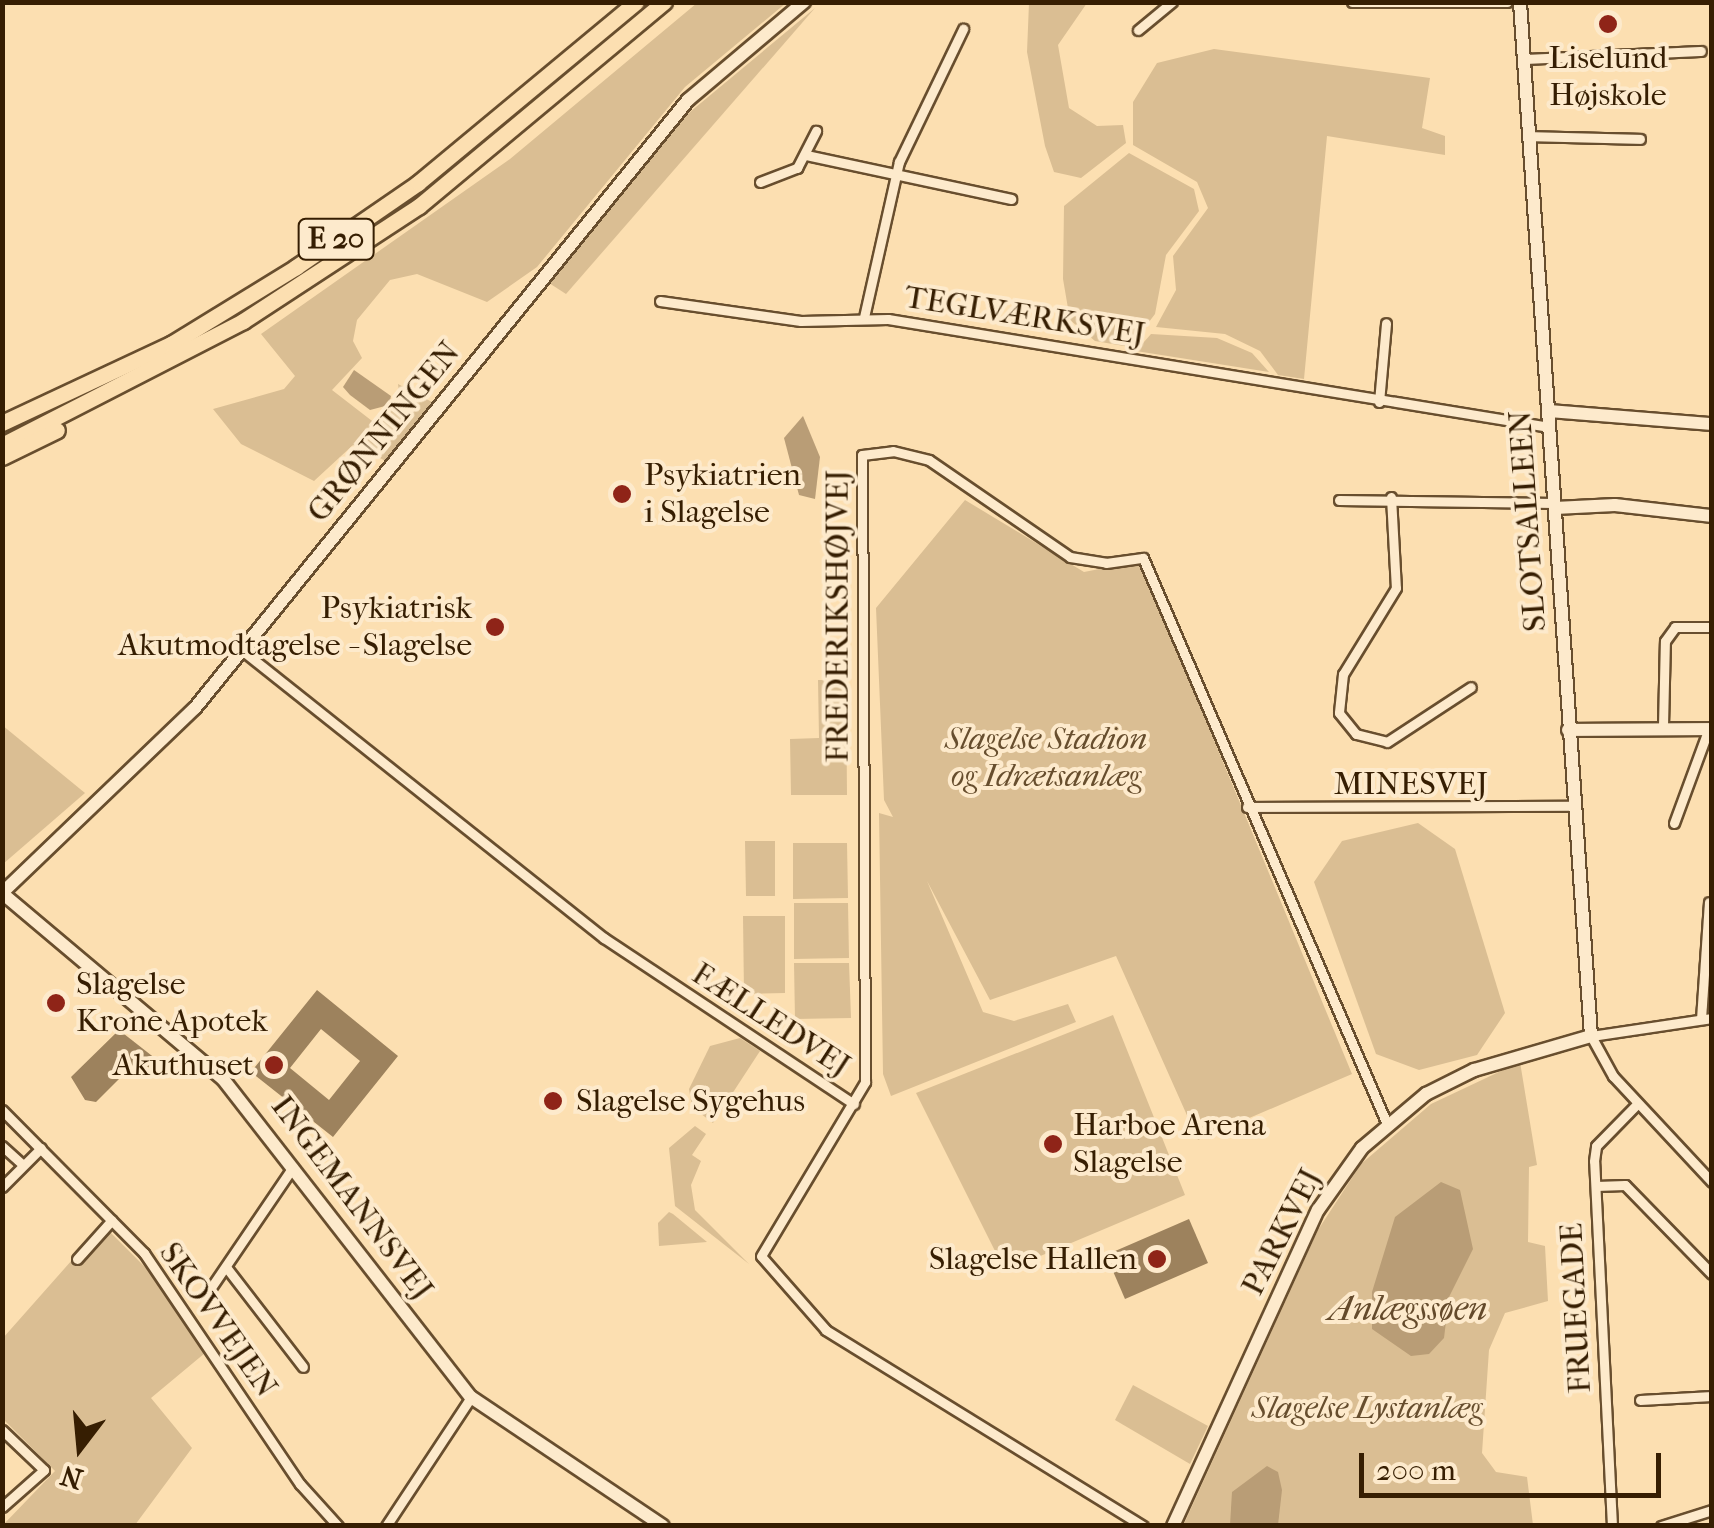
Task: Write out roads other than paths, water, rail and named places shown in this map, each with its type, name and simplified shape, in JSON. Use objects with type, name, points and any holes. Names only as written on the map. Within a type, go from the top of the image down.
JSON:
[{"type":"highway","name":"E 20","points":[[2,423],[171,344],[296,267],[418,183],[636,2]]},
{"type":"highway","name":"E 20","points":[[2,446],[243,320],[419,206],[664,2]]},
{"type":"highway","points":[[2,458],[166,374],[235,334],[243,320]]},
{"type":"street","name":"GRØNNINGEN","points":[[2,893],[151,757],[243,650],[688,100],[804,2]]},
{"type":"street","points":[[1138,30],[1172,2]]},
{"type":"street","points":[[1352,2],[1506,2]]},
{"type":"street","name":"SLOTSALLEEN","points":[[1520,2],[1591,1036]]},
{"type":"street","points":[[864,317],[893,180],[963,29]]},
{"type":"street","points":[[1524,59],[1701,51]]},
{"type":"street","points":[[760,182],[787,176],[806,155],[816,131]]},
{"type":"street","points":[[1529,136],[1640,139]]},
{"type":"street","points":[[806,155],[893,180],[1011,199]]},
{"type":"street","name":"TEGLVÆRKSVEJ","points":[[660,301],[802,321],[864,317],[1549,428]]},
{"type":"street","points":[[1380,402],[1386,323]]},
{"type":"street","points":[[1549,412],[1712,424]]},
{"type":"street","name":"FREDERIKSHØJVEJ","points":[[854,1104],[866,1068],[862,455],[893,451],[929,460],[1070,557],[1142,558],[1387,1124]]},
{"type":"street","points":[[1391,498],[1396,588],[1343,674],[1339,714],[1356,734],[1387,742],[1471,687]]},
{"type":"street","points":[[1339,500],[1616,505],[1712,516]]},
{"type":"street","points":[[1663,726],[1665,641],[1676,627],[1712,627]]},
{"type":"street","name":"FÆLLEDVEJ","points":[[243,650],[600,935],[854,1104],[775,1228],[761,1256],[766,1265],[826,1330],[1143,1526]]},
{"type":"street","points":[[1568,730],[1710,728],[1674,823]]},
{"type":"street","name":"MINESVEJ","points":[[1248,807],[1574,806]]},
{"type":"street","name":"INGEMANNSVEJ","points":[[2,893],[196,1053],[294,1164],[471,1396],[663,1526]]},
{"type":"street","points":[[1709,902],[1706,1018],[1591,1036],[1636,1104],[1712,1182]]},
{"type":"street","name":"PARKVEJ","points":[[1173,1526],[1318,1210],[1387,1124],[1474,1070],[1591,1036]]},
{"type":"street","name":"FRUEGADE","points":[[1612,1526],[1596,1146],[1636,1104]]},
{"type":"street","name":"SKOVVEJEN","points":[[2,1110],[112,1220],[182,1300],[291,1470],[338,1526]]},
{"type":"street","points":[[2,1146],[23,1166]]},
{"type":"street","points":[[2,1187],[40,1148]]},
{"type":"street","points":[[208,1292],[294,1164]]},
{"type":"street","points":[[1596,1186],[1624,1185],[1712,1274]]},
{"type":"street","points":[[77,1260],[112,1220]]},
{"type":"street","points":[[226,1267],[303,1366]]},
{"type":"street","points":[[386,1526],[471,1396]]},
{"type":"street","points":[[1640,1400],[1712,1396]]},
{"type":"street","points":[[2,1430],[44,1470],[2,1507]]},
{"type":"street","points":[[1661,1526],[1712,1510]]},
{"type":"water","points":[[354,370],[391,396],[389,405],[370,410],[350,395],[343,387]]},
{"type":"water","points":[[803,416],[820,457],[815,499],[799,495],[784,438]]},
{"type":"water","name":"Anlægssøen","points":[[1441,1182],[1460,1190],[1473,1249],[1449,1297],[1444,1338],[1429,1354],[1411,1356],[1372,1329],[1372,1292],[1395,1217]]},
{"type":"water","points":[[1267,1466],[1278,1472],[1282,1490],[1278,1525],[1230,1525],[1232,1492]]},
{"type":"place","name":"Liselund Højskole","points":[[1608,24]]},
{"type":"place","name":"Psykiatrien i Slagelse","points":[[622,494]]},
{"type":"place","name":"Psykiatrisk Akutmodtagelse - Slagelse","points":[[495,627]]},
{"type":"place","name":"Slagelse Krone Apotek","points":[[56,1003]]},
{"type":"place","name":"Akuthuset","points":[[274,1065]]},
{"type":"place","name":"Slagelse Sygehus","points":[[553,1101]]},
{"type":"place","name":"Harboe Arena Slagelse","points":[[1053,1144]]},
{"type":"place","name":"Slagelse Hallen","points":[[1157,1259]]},
{"type":"park label","name":"Slagelse Stadion og Idrætsanlæg","points":[[1046,758]]},
{"type":"park label","name":"Slagelse Lystanlæg","points":[[1367,1408]]}]
